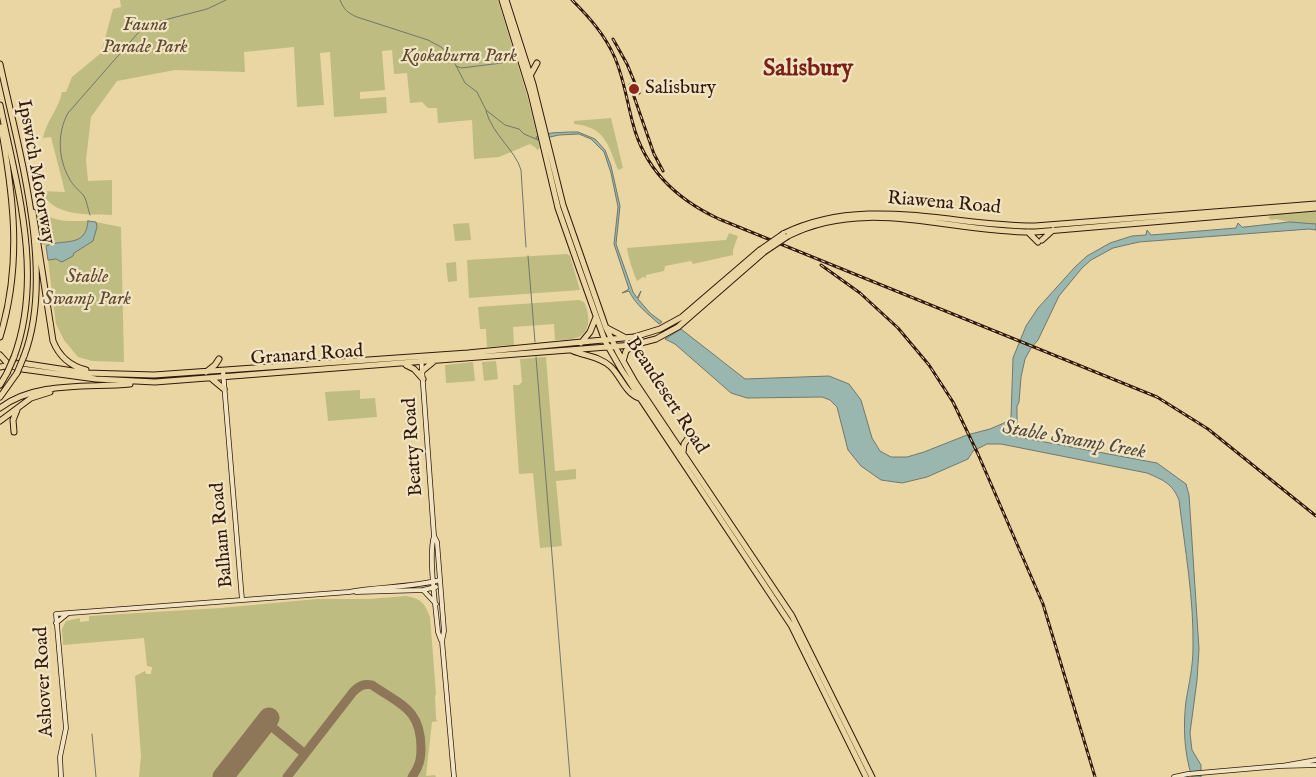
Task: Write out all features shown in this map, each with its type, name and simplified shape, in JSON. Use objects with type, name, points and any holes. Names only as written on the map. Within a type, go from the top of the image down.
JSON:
[{"type":"highway","name":"Beaudesert Road","points":[[502,0],[542,130]]},
{"type":"highway","name":"Beaudesert Road","points":[[506,0],[531,74],[558,208],[596,316],[608,340],[615,347],[792,616],[872,777]]},
{"type":"highway","points":[[531,74],[537,63]]},
{"type":"highway","name":"Ipswich Motorway","points":[[0,64],[21,161],[32,224],[37,295],[34,326],[24,356],[16,373],[0,397]]},
{"type":"highway","name":"Ipswich Motorway","points":[[0,105],[19,196],[26,252],[26,308],[14,357],[0,385]]},
{"type":"highway","points":[[0,120],[11,185],[14,244],[11,285],[0,336]]},
{"type":"highway","name":"Beaudesert Road","points":[[545,144],[563,205],[606,328],[609,348],[640,398],[791,625],[866,777]]},
{"type":"highway","points":[[21,161],[28,182],[36,225],[50,331],[54,345],[62,356],[73,365],[83,370],[107,374]]},
{"type":"highway","name":"Riawena Road","points":[[608,340],[654,332],[677,320],[762,251],[786,235],[819,220],[865,213],[902,214],[1026,226],[1316,204]]},
{"type":"highway","name":"Riawena Road","points":[[786,235],[821,224],[849,218],[872,216],[1028,232],[1316,208]]},
{"type":"highway","points":[[1028,232],[1040,241],[1054,230]]},
{"type":"highway","name":"Riawena Road","points":[[609,348],[634,345],[656,339],[678,327],[762,251]]},
{"type":"highway","points":[[580,343],[590,332],[596,316]]},
{"type":"highway","points":[[606,328],[626,338]]},
{"type":"highway","name":"Granard Road","points":[[0,367],[30,364],[76,372],[154,375],[421,359],[608,340]]},
{"type":"highway","points":[[623,361],[626,351],[634,345]]},
{"type":"highway","name":"Granard Road","points":[[8,365],[82,378],[155,382],[403,364],[421,359],[433,362],[609,348]]},
{"type":"highway","points":[[572,351],[606,363],[615,371],[633,396],[640,398]]},
{"type":"highway","points":[[0,356],[8,365]]},
{"type":"highway","points":[[206,372],[219,359]]},
{"type":"highway","points":[[0,361],[8,365]]},
{"type":"highway","points":[[422,370],[433,362]]},
{"type":"highway","points":[[403,364],[414,368],[423,379]]},
{"type":"highway","points":[[212,379],[224,389]]},
{"type":"highway","points":[[0,421],[34,396],[45,393],[155,382]]},
{"type":"highway","points":[[0,408],[16,398],[37,390],[110,386]]},
{"type":"highway","points":[[14,432],[14,418],[20,406]]},
{"type":"highway","points":[[683,453],[684,444],[689,437]]},
{"type":"main road","name":"Beatty Road","points":[[421,359],[434,536],[432,549],[434,582],[438,632],[442,641]]},
{"type":"main road","name":"Balham Road","points":[[56,614],[242,600],[223,371]]},
{"type":"main road","name":"Beatty Road","points":[[434,536],[440,580],[444,631],[442,641],[454,777]]},
{"type":"main road","points":[[242,600],[349,592],[440,580]]},
{"type":"main road","points":[[349,592],[424,590],[440,586]]},
{"type":"main road","points":[[424,590],[436,604]]},
{"type":"main road","name":"Ashover Road","points":[[56,614],[66,728],[60,759],[61,777]]},
{"type":"main road","points":[[56,623],[67,614]]},
{"type":"main road","points":[[1280,766],[1316,760]]},
{"type":"main road","points":[[1174,777],[1188,774],[1280,766],[1316,765]]},
{"type":"green space","points":[[120,0],[498,0],[527,95],[540,148],[537,150],[530,144],[499,157],[474,159],[472,120],[438,123],[437,108],[428,108],[422,102],[410,103],[407,73],[394,74],[392,50],[382,51],[385,90],[360,92],[360,99],[386,97],[387,113],[334,117],[330,52],[320,53],[324,105],[297,107],[294,47],[244,52],[245,72],[175,70],[117,81],[91,117],[86,160],[88,181],[112,180],[112,215],[82,214],[62,210],[46,199],[41,191],[65,192],[51,137],[43,138],[62,92],[66,92],[72,77],[101,53],[113,9],[121,7]]},
{"type":"green space","points":[[611,118],[623,168],[618,170],[604,138],[593,129],[574,124],[574,121]]},
{"type":"green space","name":"Stable Swamp Park","points":[[36,207],[47,216],[60,220],[88,221],[83,236],[73,241],[46,246],[42,244]]},
{"type":"green space","points":[[1316,211],[1316,224],[1268,218],[1272,214]]},
{"type":"green space","name":"Stable Swamp Park","points":[[96,222],[121,227],[124,362],[92,361],[78,357],[64,340],[56,324],[48,260],[56,259],[62,261],[73,256],[74,253],[93,241],[97,227]]},
{"type":"green space","points":[[469,223],[471,240],[455,241],[453,224]]},
{"type":"green space","points":[[729,233],[738,236],[733,255],[693,264],[691,261],[665,266],[664,271],[646,275],[646,278],[643,277],[637,281],[627,248],[726,240]]},
{"type":"green space","points":[[567,254],[570,256],[580,290],[469,298],[467,260]]},
{"type":"green space","points":[[456,262],[457,281],[448,282],[446,263]]},
{"type":"green space","points":[[579,300],[584,302],[588,312],[587,328],[581,336],[555,340],[554,324],[513,327],[514,345],[487,347],[486,329],[480,329],[478,307]]},
{"type":"green space","points":[[546,357],[555,471],[576,469],[576,479],[556,481],[562,546],[540,548],[533,473],[519,474],[513,385],[519,385],[522,382],[520,359]]},
{"type":"green space","points":[[496,361],[498,379],[484,381],[482,362]]},
{"type":"green space","points":[[473,362],[475,381],[446,383],[445,365]]},
{"type":"green space","points":[[360,390],[360,399],[375,398],[377,417],[328,421],[325,392]]},
{"type":"green space","points":[[406,596],[421,602],[430,617],[436,719],[438,721],[432,722],[426,776],[435,775],[436,777],[414,777],[417,772],[416,769],[409,777],[139,777],[141,756],[135,676],[145,671],[146,674],[151,674],[152,667],[147,666],[144,638],[63,645],[62,629],[66,621],[80,618],[80,622],[89,621],[89,616],[221,608],[317,599],[369,599]]},
{"type":"water","points":[[578,132],[595,139],[605,150],[611,166],[620,206],[616,244],[633,292],[637,298],[641,291],[638,299],[650,313],[662,322],[659,324],[638,305],[629,291],[622,293],[629,289],[614,244],[618,207],[611,173],[604,152],[591,139],[579,134],[559,135],[537,140],[536,137],[551,133]]},
{"type":"water","points":[[88,221],[96,222],[97,227],[93,241],[62,262],[56,259],[48,260],[46,246],[78,239],[83,236]]},
{"type":"water","points":[[1290,222],[1316,224],[1316,230],[1139,242],[1113,248],[1091,260],[1059,296],[1038,340],[1025,359],[1017,406],[1017,422],[1007,435],[1157,463],[1186,484],[1189,495],[1199,649],[1190,733],[1192,750],[1201,765],[1201,777],[1192,777],[1184,730],[1193,655],[1189,574],[1179,500],[1166,483],[1147,473],[1001,444],[987,444],[973,451],[968,459],[927,477],[902,483],[881,480],[861,466],[848,450],[837,407],[830,400],[822,397],[747,398],[731,393],[675,344],[665,339],[681,329],[745,379],[829,376],[849,384],[861,400],[872,438],[880,451],[891,457],[907,457],[967,435],[990,429],[1004,423],[1011,417],[1013,358],[1026,326],[1038,308],[1087,256],[1110,243],[1132,236],[1146,235],[1147,230],[1151,235],[1236,228],[1238,223],[1242,227]]},
{"type":"waterway","name":"Stable Swamp Creek","points":[[90,215],[84,196],[74,186],[65,170],[61,154],[62,129],[68,113],[145,25],[207,9],[226,0]]},
{"type":"waterway","name":"Stable Swamp Creek","points":[[340,0],[347,11],[357,17],[428,40],[441,47],[451,56],[465,83],[477,92],[486,110],[505,125],[519,129],[524,134],[536,139]]},
{"type":"waterway","points":[[456,66],[461,68],[502,63]]},
{"type":"waterway","points":[[486,111],[493,127],[514,156],[521,170],[526,247]]},
{"type":"waterway","points":[[528,256],[535,342]]},
{"type":"waterway","points":[[536,357],[570,777]]},
{"type":"waterway","points":[[92,734],[96,777]]},
{"type":"taxiway","points":[[287,777],[353,692],[366,684],[372,685],[400,703],[413,716],[420,735],[421,756],[418,767],[412,777]]},
{"type":"taxiway","points":[[266,722],[305,754]]},
{"type":"taxiway","points":[[227,773],[232,777]]},
{"type":"runway","points":[[223,777],[269,718]]},
{"type":"railway","points":[[572,0],[596,27],[607,42],[615,58],[638,141],[646,156],[665,182],[690,203],[719,219],[1157,397],[1208,429],[1316,516]]},
{"type":"railway","points":[[613,39],[627,64],[639,93]]},
{"type":"railway","points":[[630,85],[654,154],[663,171]]},
{"type":"railway","points":[[821,265],[860,293],[898,328],[929,365],[953,402],[978,454],[1043,604],[1095,777]]},
{"type":"place","name":"Salisbury","points":[[634,89]]},
{"type":"district","name":"Salisbury","points":[[808,70]]},
{"type":"park label","name":"Fauna Parade Park","points":[[145,37]]},
{"type":"park label","name":"Kookaburra Park","points":[[459,57]]}]
